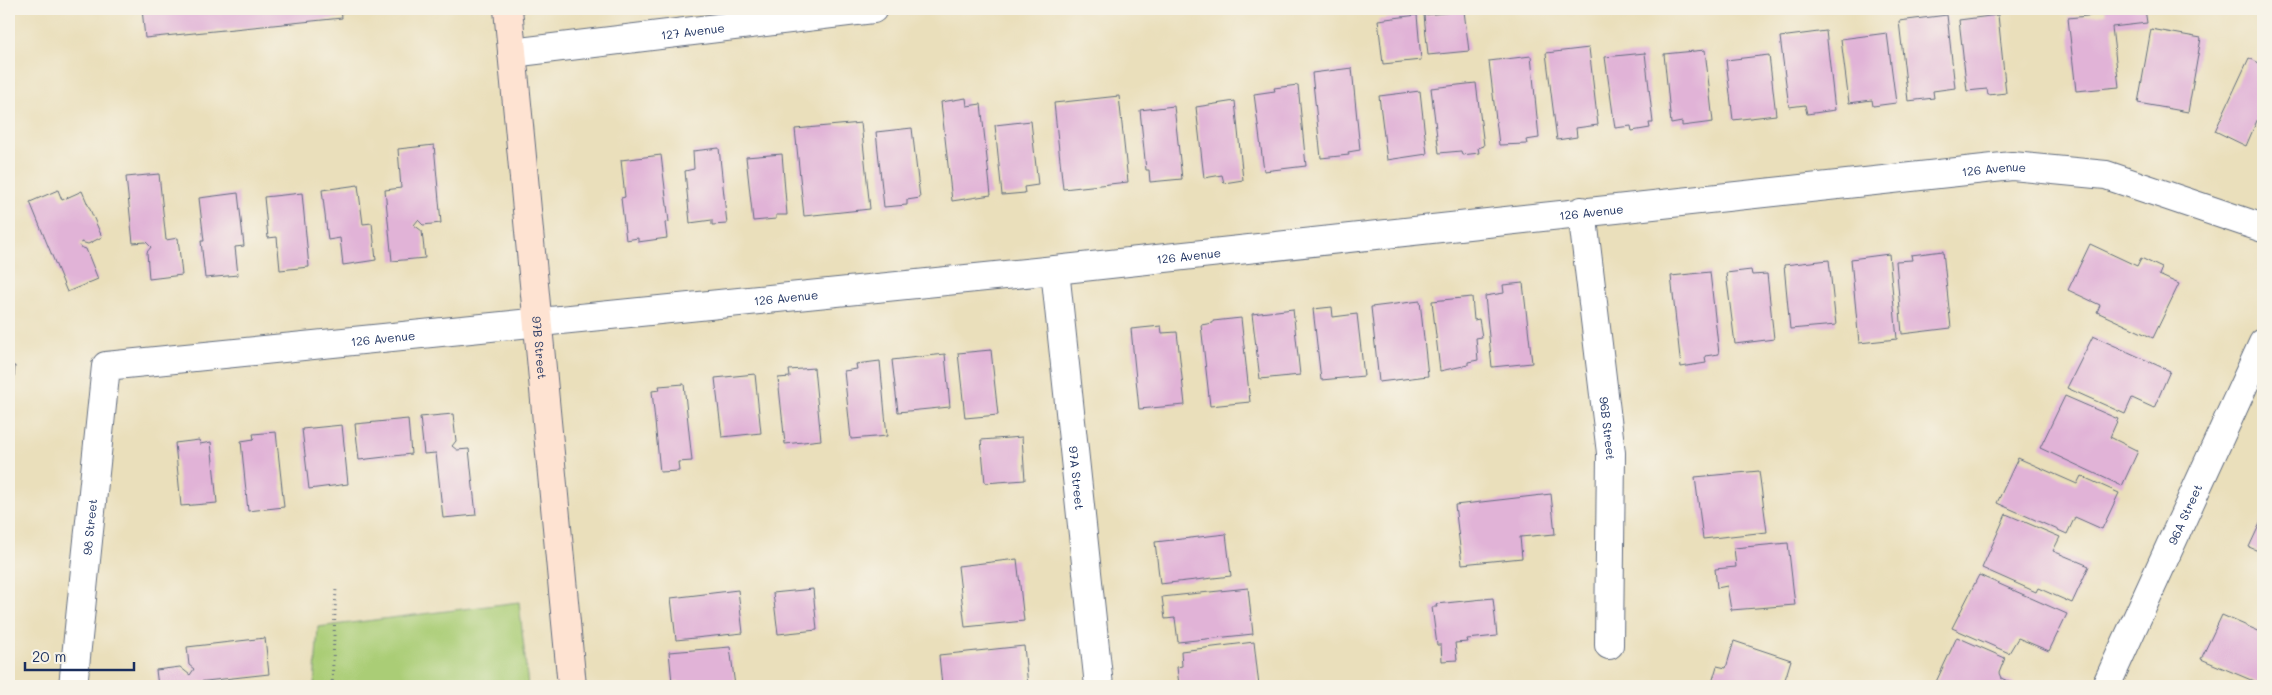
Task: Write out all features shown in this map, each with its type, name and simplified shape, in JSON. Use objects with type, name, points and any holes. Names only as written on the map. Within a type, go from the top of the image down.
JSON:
[{"type":"street","name":"97B Street","points":[[508,9],[572,686]]},
{"type":"street","name":"127 Avenue","points":[[512,53],[873,9]]},
{"type":"street","name":"126 Avenue","points":[[106,366],[1055,270],[1582,211],[2012,166],[2106,176],[2263,228]]},
{"type":"street","name":"96B Street","points":[[1582,211],[1611,453],[1609,646]]},
{"type":"street","name":"97A Street","points":[[1055,270],[1099,686]]},
{"type":"street","name":"96A Street","points":[[2106,686],[2263,343]]},
{"type":"street","name":"98 Street","points":[[73,686],[106,366]]},
{"type":"path","points":[[332,686],[336,588]]},
{"type":"green space","points":[[519,602],[528,686],[314,686],[318,627]]},
{"type":"building","points":[[142,9],[341,9],[342,18],[145,38]]},
{"type":"building","points":[[2105,9],[2145,9],[2147,23],[2112,27],[2119,87],[2076,91],[2068,18],[2106,14]]},
{"type":"building","points":[[1464,11],[1469,51],[1428,55],[1424,15]]},
{"type":"building","points":[[1417,15],[1421,60],[1383,64],[1378,20]]},
{"type":"building","points":[[1947,15],[1955,88],[1933,91],[1934,98],[1908,101],[1899,21]]},
{"type":"building","points":[[1998,15],[2006,93],[1988,95],[1987,89],[1967,91],[1959,20]]},
{"type":"building","points":[[2151,29],[2201,38],[2188,112],[2138,103]]},
{"type":"building","points":[[1826,31],[1835,110],[1807,114],[1805,105],[1789,107],[1780,37]]},
{"type":"building","points":[[1887,33],[1896,103],[1873,106],[1872,100],[1849,103],[1841,39]]},
{"type":"building","points":[[1589,48],[1598,125],[1576,128],[1577,137],[1557,140],[1546,53]]},
{"type":"building","points":[[1705,50],[1713,122],[1682,126],[1682,122],[1671,124],[1664,54]]},
{"type":"building","points":[[1645,53],[1653,123],[1649,123],[1650,128],[1632,131],[1631,126],[1615,128],[1605,57]]},
{"type":"building","points":[[1769,55],[1776,115],[1733,120],[1726,60]]},
{"type":"building","points":[[1531,56],[1539,138],[1526,140],[1527,144],[1499,145],[1489,61]]},
{"type":"building","points":[[2249,58],[2263,65],[2263,118],[2259,116],[2246,146],[2215,131]]},
{"type":"building","points":[[1352,68],[1360,150],[1348,152],[1349,155],[1321,158],[1312,73]]},
{"type":"building","points":[[1476,83],[1484,146],[1478,148],[1479,153],[1462,155],[1461,151],[1439,153],[1431,88]]},
{"type":"building","points":[[1298,85],[1306,166],[1264,171],[1254,94],[1275,91],[1274,88]]},
{"type":"building","points":[[1420,91],[1427,154],[1387,160],[1379,96]]},
{"type":"building","points":[[1119,96],[1128,182],[1063,189],[1054,103]]},
{"type":"building","points":[[966,98],[967,106],[981,104],[991,195],[952,201],[941,102]]},
{"type":"building","points":[[1235,101],[1243,180],[1224,183],[1222,175],[1204,178],[1196,107]]},
{"type":"building","points":[[1174,106],[1182,179],[1150,182],[1149,170],[1146,170],[1140,110]]},
{"type":"building","points":[[1031,121],[1038,185],[1024,187],[1025,193],[1002,195],[995,125]]},
{"type":"building","points":[[861,123],[870,209],[804,216],[795,129]]},
{"type":"building","points":[[912,128],[920,198],[907,200],[907,205],[884,207],[876,132]]},
{"type":"building","points":[[434,145],[441,223],[423,225],[418,220],[414,225],[422,231],[425,258],[392,261],[385,190],[401,188],[398,149]]},
{"type":"building","points":[[719,148],[727,224],[712,225],[712,220],[690,223],[685,171],[694,169],[693,151]]},
{"type":"building","points":[[782,154],[787,215],[776,215],[776,219],[753,221],[746,157]]},
{"type":"building","points":[[661,155],[669,222],[665,223],[667,238],[638,242],[638,238],[626,240],[621,198],[625,197],[621,160]]},
{"type":"building","points":[[159,174],[166,240],[178,238],[182,275],[149,279],[147,252],[151,247],[146,242],[133,243],[126,177]]},
{"type":"building","points":[[358,185],[363,224],[372,223],[376,260],[343,265],[340,238],[328,240],[322,190]]},
{"type":"building","points":[[58,190],[62,200],[82,191],[102,237],[88,244],[81,242],[80,247],[86,249],[98,279],[67,292],[30,202]]},
{"type":"building","points":[[238,193],[244,246],[235,247],[238,275],[205,278],[201,241],[204,241],[199,198]]},
{"type":"building","points":[[302,193],[309,267],[280,270],[277,237],[268,238],[264,197]]},
{"type":"building","points":[[2090,244],[2137,266],[2141,258],[2162,268],[2159,275],[2179,284],[2153,338],[2097,312],[2100,305],[2068,290]]},
{"type":"building","points":[[1943,251],[1951,328],[1902,334],[1896,261],[1912,260],[1911,255]]},
{"type":"building","points":[[1889,254],[1897,339],[1859,343],[1851,259]]},
{"type":"building","points":[[1829,260],[1836,325],[1790,329],[1784,265]]},
{"type":"building","points":[[1751,270],[1752,275],[1767,274],[1774,339],[1735,344],[1726,273]]},
{"type":"building","points":[[1710,272],[1719,354],[1705,356],[1706,363],[1681,367],[1671,276]]},
{"type":"building","points":[[1523,283],[1532,363],[1492,367],[1485,296],[1504,293],[1503,285]]},
{"type":"building","points":[[1472,297],[1474,320],[1479,319],[1482,337],[1476,338],[1478,360],[1468,362],[1468,365],[1440,371],[1432,301]]},
{"type":"building","points":[[1420,301],[1428,376],[1379,382],[1371,307]]},
{"type":"building","points":[[1332,307],[1333,317],[1357,314],[1364,376],[1321,380],[1313,309]]},
{"type":"building","points":[[1293,309],[1300,375],[1260,379],[1252,314]]},
{"type":"building","points":[[1241,318],[1250,402],[1210,406],[1201,325],[1213,323],[1213,321]]},
{"type":"building","points":[[1161,326],[1162,333],[1177,332],[1185,405],[1139,409],[1131,329]]},
{"type":"building","points":[[2093,336],[2170,371],[2154,408],[2132,398],[2125,414],[2067,388]]},
{"type":"building","points":[[991,350],[998,415],[965,418],[958,353]]},
{"type":"building","points":[[945,354],[950,407],[898,412],[892,360]]},
{"type":"building","points":[[880,361],[887,436],[851,439],[844,371],[857,369],[856,364]]},
{"type":"building","points":[[9,366],[15,366],[10,431],[9,430]]},
{"type":"building","points":[[814,368],[821,440],[785,444],[778,378],[790,377],[789,370]]},
{"type":"building","points":[[755,374],[761,433],[722,437],[715,378]]},
{"type":"building","points":[[684,384],[692,461],[678,462],[679,471],[660,472],[652,391],[660,390],[659,386]]},
{"type":"building","points":[[2065,396],[2118,419],[2110,437],[2138,451],[2122,486],[2040,448]]},
{"type":"building","points":[[453,414],[456,441],[452,446],[457,450],[469,449],[476,515],[443,518],[436,453],[424,454],[420,417]]},
{"type":"building","points":[[408,419],[411,454],[359,460],[355,424]]},
{"type":"building","points":[[342,425],[348,484],[309,489],[302,429]]},
{"type":"building","points":[[276,432],[284,507],[248,511],[241,441],[254,439],[253,434]]},
{"type":"building","points":[[1022,437],[1025,480],[985,483],[981,440]]},
{"type":"building","points":[[199,440],[200,444],[211,442],[217,503],[181,506],[175,443]]},
{"type":"building","points":[[2018,458],[2077,484],[2081,476],[2119,493],[2102,529],[2075,517],[2067,534],[1997,503]]},
{"type":"building","points":[[1759,471],[1767,532],[1703,539],[1695,477]]},
{"type":"building","points":[[1551,494],[1555,534],[1520,537],[1522,558],[1462,564],[1455,505]]},
{"type":"building","points":[[2006,514],[2060,537],[2053,551],[2089,566],[2072,603],[2038,588],[2036,592],[1982,568]]},
{"type":"building","points":[[2263,517],[2263,553],[2249,547]]},
{"type":"building","points":[[1226,534],[1231,576],[1160,584],[1155,542]]},
{"type":"building","points":[[1788,543],[1795,605],[1731,610],[1727,586],[1717,588],[1715,569],[1736,567],[1734,548]]},
{"type":"building","points":[[1017,559],[1024,621],[965,627],[958,566]]},
{"type":"building","points":[[1979,575],[2067,614],[2049,651],[2018,638],[2009,653],[1952,628]]},
{"type":"building","points":[[1248,588],[1253,634],[1178,642],[1175,618],[1165,619],[1162,597]]},
{"type":"building","points":[[813,589],[817,630],[778,634],[773,593]]},
{"type":"building","points":[[738,590],[743,633],[676,640],[671,598]]},
{"type":"building","points":[[1493,598],[1497,636],[1467,639],[1468,642],[1455,643],[1457,660],[1442,661],[1441,645],[1437,645],[1432,607],[1437,607],[1436,604]]},
{"type":"building","points":[[2222,615],[2263,633],[2263,685],[2201,659]]},
{"type":"building","points":[[1957,637],[2005,658],[1999,673],[2001,678],[2019,686],[1939,686],[1935,684]]},
{"type":"building","points":[[265,638],[269,674],[197,682],[197,686],[158,686],[156,670],[180,667],[190,675],[194,669],[189,665],[187,647]]},
{"type":"building","points":[[1734,641],[1791,660],[1783,686],[1711,686],[1717,666],[1726,668]]},
{"type":"building","points":[[1254,642],[1259,686],[1179,686],[1177,667],[1182,666],[1181,651]]},
{"type":"building","points":[[1024,646],[1028,686],[942,686],[939,655]]},
{"type":"building","points":[[730,647],[735,686],[679,686],[679,681],[672,682],[669,652]]}]
